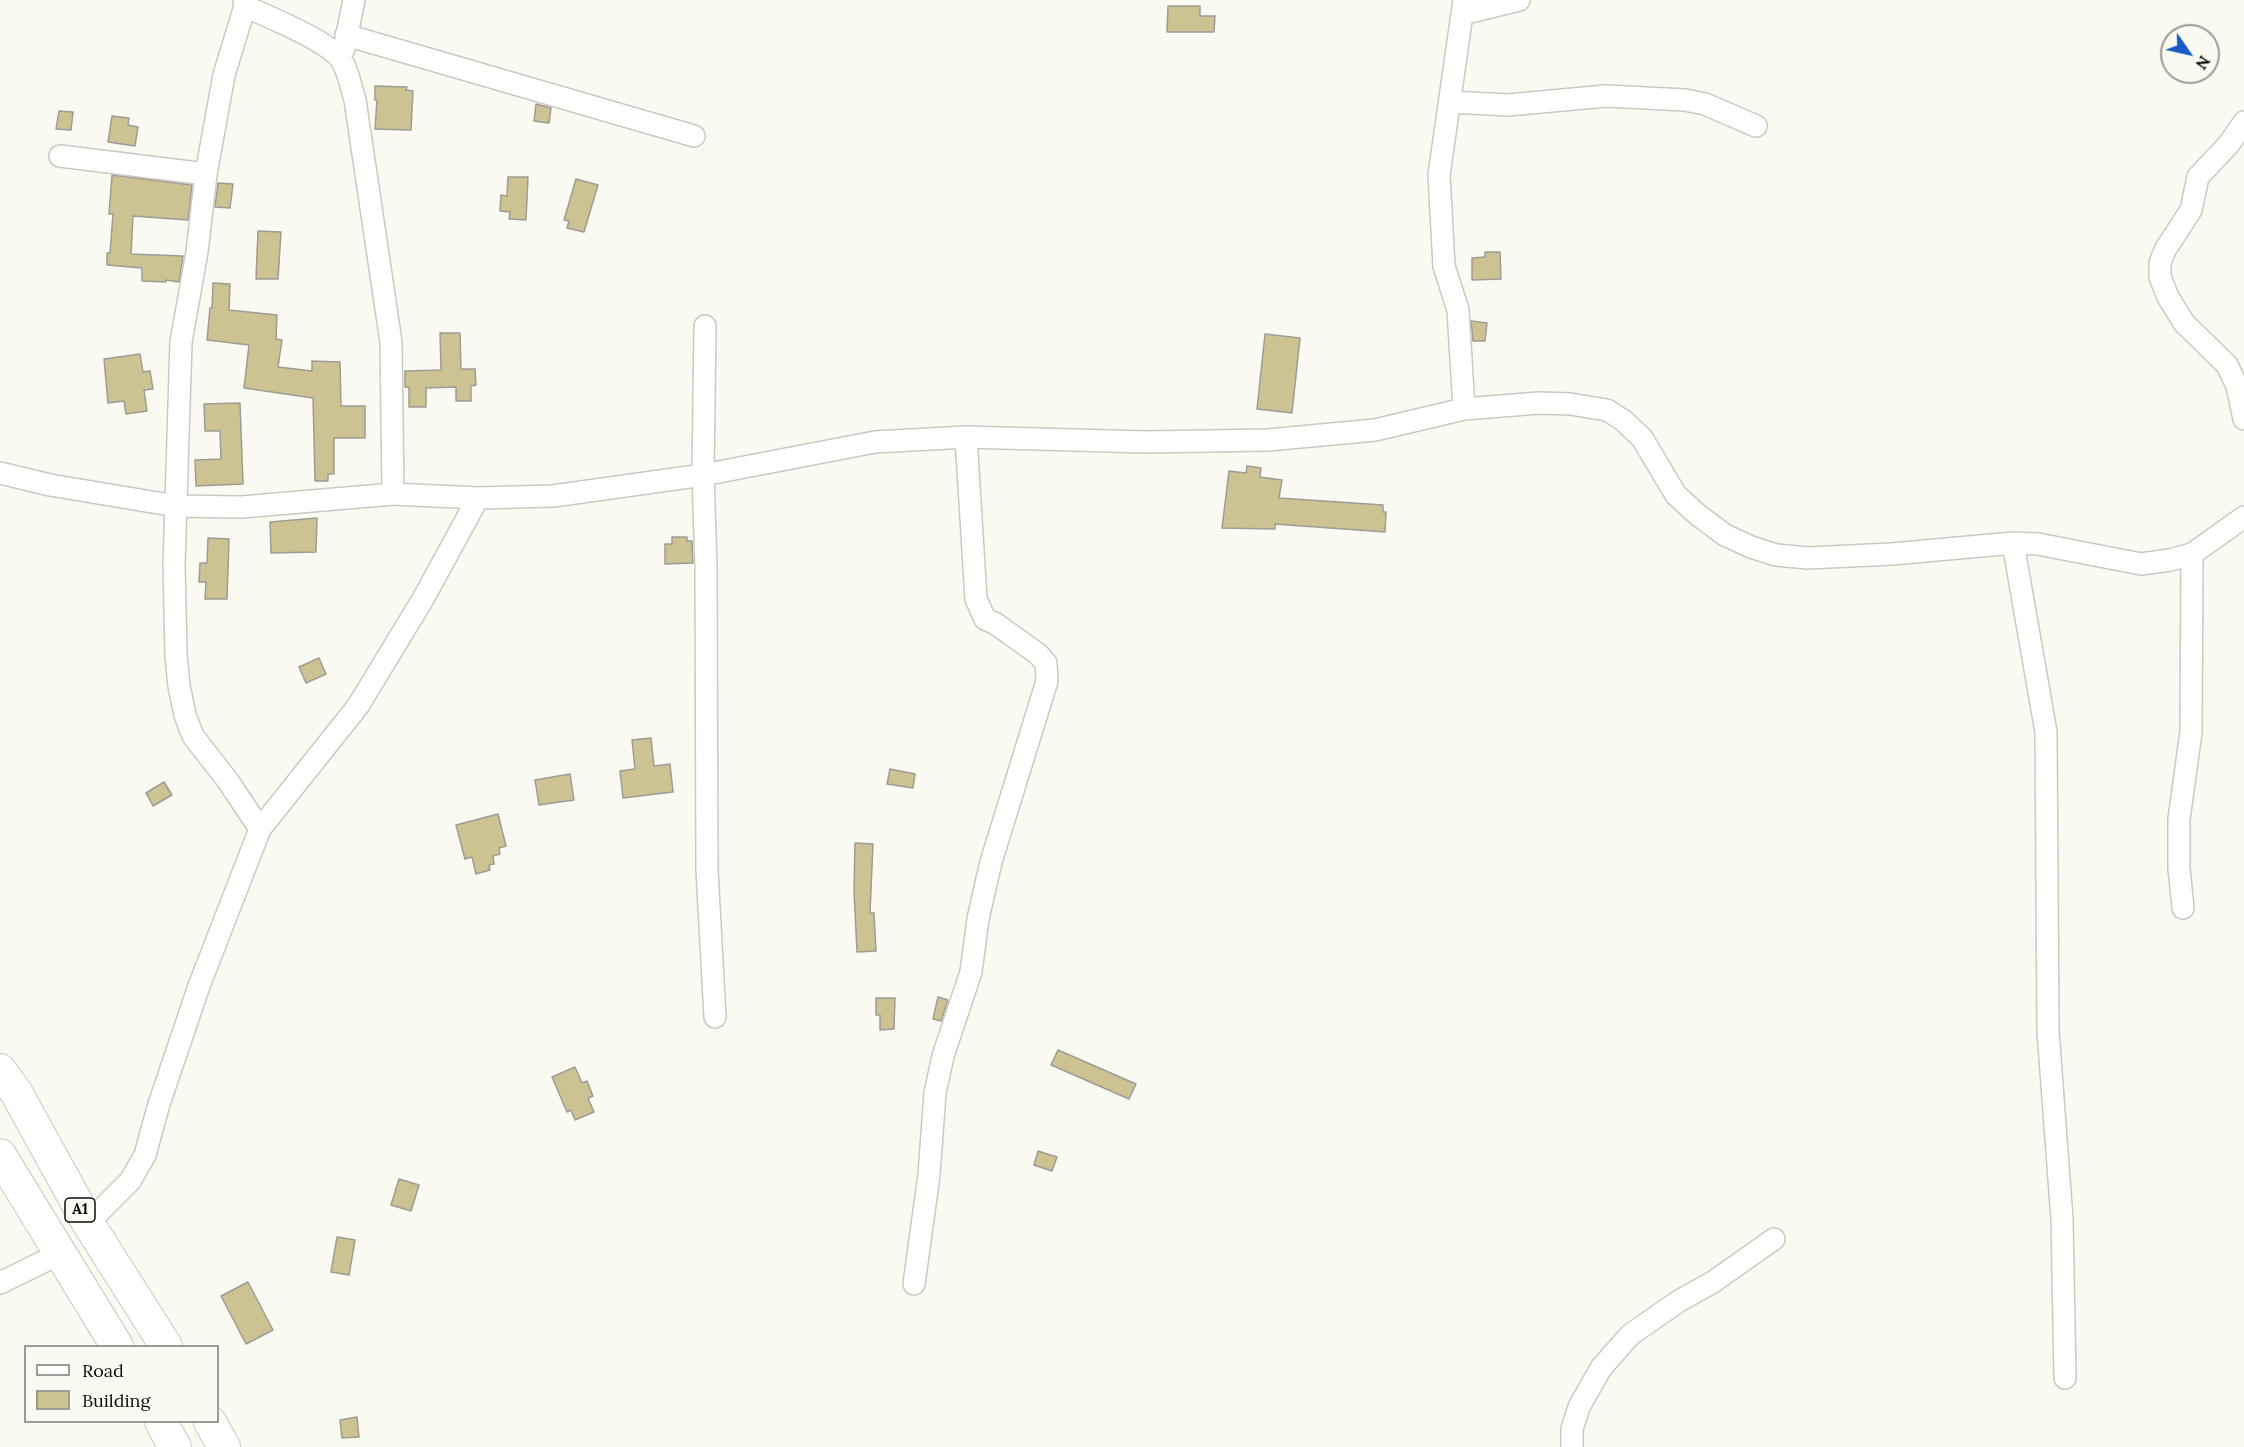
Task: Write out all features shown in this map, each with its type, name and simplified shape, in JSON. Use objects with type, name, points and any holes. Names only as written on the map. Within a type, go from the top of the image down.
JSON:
[{"type":"highway","name":"A1","points":[[0,1070],[16,1092],[88,1223],[165,1345]]},
{"type":"highway","name":"A1","points":[[0,1155],[116,1345]]},
{"type":"highway","points":[[162,1423],[175,1447]]},
{"type":"highway","points":[[211,1423],[224,1447]]},
{"type":"street","points":[[354,0],[343,62],[355,100],[391,342],[393,494]]},
{"type":"street","points":[[1464,409],[1458,310],[1444,266],[1438,175],[1463,7],[1519,0]]},
{"type":"street","points":[[260,829],[194,736],[185,715],[179,686],[176,655],[176,506],[181,342],[197,252],[206,174],[224,75],[245,3],[320,42],[343,62]]},
{"type":"street","points":[[346,35],[694,136]]},
{"type":"street","points":[[1450,102],[1508,105],[1606,96],[1685,100],[1705,104],[1756,126]]},
{"type":"street","points":[[2244,122],[2229,144],[2198,177],[2191,210],[2165,250],[2160,263],[2160,277],[2168,297],[2184,323],[2227,365],[2237,386],[2244,419]]},
{"type":"street","points":[[60,156],[206,174]]},
{"type":"street","points":[[705,326],[707,870],[715,1017]]},
{"type":"street","points":[[0,472],[51,485],[176,506],[242,507],[393,494],[478,498],[553,496],[704,475],[875,442],[966,437],[1146,442],[1268,440],[1375,430],[1464,409],[1539,403],[1570,404],[1607,410],[1624,421],[1642,438],[1676,495],[1698,515],[1725,535],[1776,555],[1808,558],[1892,554],[2013,543],[2038,544],[2141,564],[2192,554],[2244,517]]},
{"type":"street","points":[[914,1284],[929,1175],[935,1094],[943,1056],[971,972],[978,919],[991,862],[1047,681],[1046,663],[1038,654],[996,624],[985,619],[979,609],[976,599],[966,437]]},
{"type":"street","points":[[88,1223],[130,1181],[145,1155],[159,1104],[200,986],[260,829],[357,706],[423,599],[478,498]]},
{"type":"street","points":[[2013,543],[2046,732],[2048,1031],[2062,1219],[2065,1378]]},
{"type":"street","points":[[2183,908],[2179,868],[2179,819],[2192,732],[2192,554]]},
{"type":"street","points":[[1572,1447],[1572,1429],[1579,1407],[1601,1368],[1630,1335],[1679,1301],[1713,1282],[1774,1239]]},
{"type":"street","points":[[0,1283],[61,1253]]},
{"type":"building","points":[[1168,6],[1200,6],[1200,16],[1215,16],[1214,32],[1167,32]]},
{"type":"building","points":[[375,86],[407,87],[406,90],[413,91],[411,130],[375,129],[377,100],[375,100]]},
{"type":"building","points":[[536,104],[551,108],[549,123],[534,121]]},
{"type":"building","points":[[59,111],[73,112],[71,130],[56,129]]},
{"type":"building","points":[[112,116],[129,118],[128,125],[138,127],[135,146],[108,142]]},
{"type":"building","points":[[112,175],[192,185],[188,220],[133,216],[131,254],[183,256],[179,282],[142,281],[142,268],[107,265],[113,214],[109,214]]},
{"type":"building","points":[[508,177],[528,177],[526,220],[509,219],[510,212],[500,211],[501,195],[507,196]]},
{"type":"building","points":[[576,179],[598,185],[584,232],[567,228],[569,221],[564,220]]},
{"type":"building","points":[[218,183],[233,184],[230,208],[215,207]]},
{"type":"building","points":[[258,231],[281,232],[278,279],[256,279]]},
{"type":"building","points":[[1485,252],[1500,252],[1501,279],[1472,280],[1472,258],[1485,257]]},
{"type":"building","points":[[213,283],[230,284],[229,310],[277,315],[276,339],[282,340],[278,367],[312,371],[312,361],[340,362],[341,406],[365,406],[365,438],[334,438],[334,474],[328,474],[328,481],[315,481],[313,398],[244,388],[249,345],[207,340]]},
{"type":"building","points":[[1471,321],[1487,323],[1485,341],[1473,341]]},
{"type":"building","points":[[440,333],[460,333],[461,369],[475,369],[476,385],[471,386],[471,401],[456,401],[456,387],[426,388],[426,407],[409,407],[409,387],[405,387],[405,371],[441,370]]},
{"type":"building","points":[[1265,334],[1300,338],[1292,413],[1257,409]]},
{"type":"building","points":[[140,354],[143,372],[150,371],[153,389],[144,390],[147,411],[126,414],[124,401],[108,403],[104,359]]},
{"type":"building","points":[[240,403],[243,484],[196,486],[195,460],[221,459],[220,431],[205,431],[204,404]]},
{"type":"building","points":[[1247,466],[1261,468],[1260,477],[1282,480],[1279,498],[1383,505],[1383,512],[1386,512],[1385,532],[1275,524],[1275,529],[1222,528],[1229,471],[1246,473]]},
{"type":"building","points":[[317,518],[316,552],[271,553],[270,522]]},
{"type":"building","points":[[672,537],[687,537],[687,541],[692,541],[693,563],[665,564],[665,544],[672,544]]},
{"type":"building","points":[[208,538],[229,539],[227,599],[205,599],[206,582],[199,582],[200,563],[207,563]]},
{"type":"building","points":[[319,658],[326,674],[306,683],[299,667]]},
{"type":"building","points":[[651,738],[654,766],[670,764],[673,792],[623,798],[620,771],[635,769],[632,740]]},
{"type":"building","points":[[890,769],[915,774],[913,788],[887,784]]},
{"type":"building","points":[[570,774],[574,800],[539,805],[535,780]]},
{"type":"building","points":[[164,782],[172,795],[153,806],[146,793]]},
{"type":"building","points":[[498,814],[506,846],[499,848],[500,854],[493,856],[494,864],[489,865],[490,870],[476,874],[472,857],[465,859],[456,825]]},
{"type":"building","points":[[855,843],[873,844],[870,913],[874,913],[876,951],[857,952],[854,891]]},
{"type":"building","points":[[938,997],[948,1000],[941,1021],[933,1019]]},
{"type":"building","points":[[876,998],[895,998],[894,1029],[880,1030],[880,1015],[876,1015]]},
{"type":"building","points":[[1058,1050],[1136,1084],[1129,1099],[1051,1065]]},
{"type":"building","points":[[575,1067],[582,1083],[587,1081],[593,1096],[588,1098],[594,1112],[575,1120],[571,1110],[567,1112],[552,1077]]},
{"type":"building","points":[[1038,1151],[1057,1157],[1052,1171],[1034,1165]]},
{"type":"building","points":[[399,1179],[419,1185],[411,1211],[391,1205]]},
{"type":"building","points":[[337,1237],[355,1240],[349,1275],[331,1272]]},
{"type":"building","points":[[248,1282],[273,1330],[246,1344],[221,1296]]},
{"type":"building","points":[[357,1417],[359,1437],[342,1438],[340,1420]]}]
